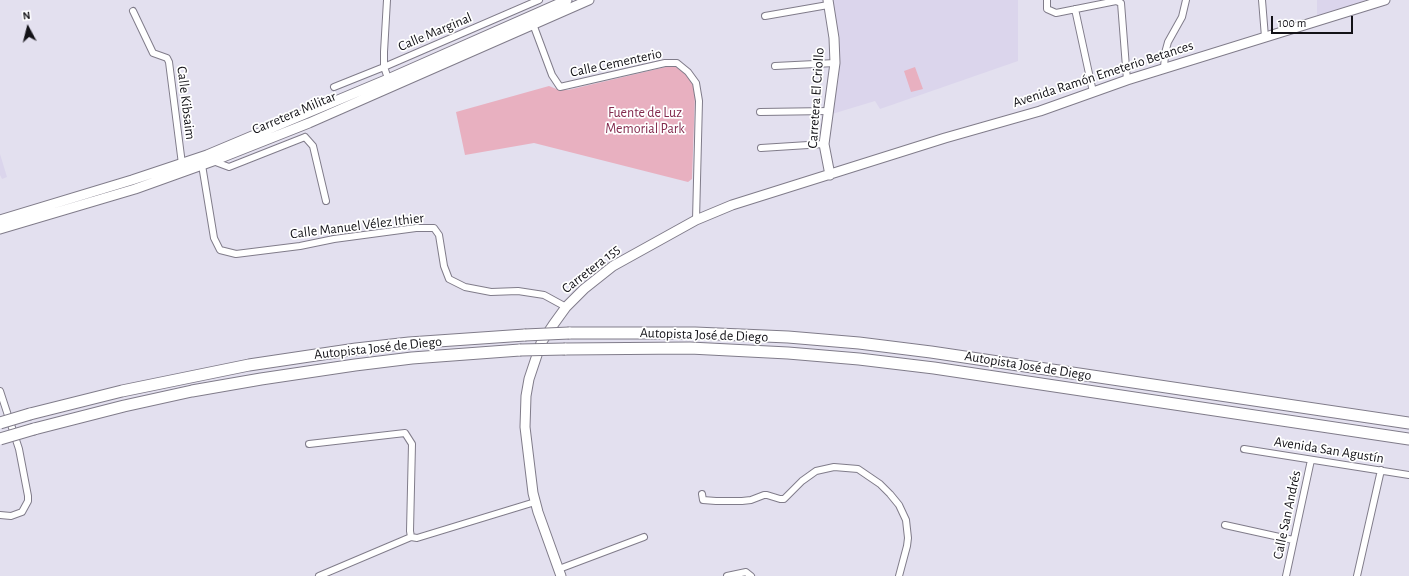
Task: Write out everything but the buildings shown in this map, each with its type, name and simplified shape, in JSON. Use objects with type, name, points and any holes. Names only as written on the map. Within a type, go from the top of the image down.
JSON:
[{"type":"highway","name":"Autopista José de Diego","points":[[0,422],[174,380],[288,359],[409,343],[569,333],[695,333],[788,337],[859,343],[931,352],[1409,423]]},
{"type":"highway","name":"Autopista José de Diego","points":[[0,438],[131,404],[260,378],[355,365],[520,350],[690,348],[788,353],[859,359],[934,368],[1409,439]]},
{"type":"street","points":[[387,0],[384,67],[390,83]]},
{"type":"street","name":"Calle Marginal","points":[[334,87],[539,0]]},
{"type":"street","name":"Carretera Militar","points":[[0,229],[128,191],[202,166],[309,123],[390,83],[567,0]]},
{"type":"street","name":"Carretera Militar","points":[[0,220],[182,164],[390,83],[456,59],[589,0]]},
{"type":"street","points":[[1047,0],[1047,9],[1056,13],[1116,1],[1121,3],[1127,80]]},
{"type":"street","points":[[1164,68],[1168,42],[1182,17],[1186,0]]},
{"type":"street","points":[[1262,0],[1266,37]]},
{"type":"street","name":"Avenida Ramón Emeterio Betances","points":[[830,175],[945,138],[1040,111],[1164,68],[1385,0]]},
{"type":"street","points":[[765,16],[828,3]]},
{"type":"street","name":"Carretera El Criollo","points":[[828,3],[834,38],[835,63],[824,144],[830,175]]},
{"type":"street","points":[[1075,9],[1093,92]]},
{"type":"street","name":"Calle Kibsaim","points":[[133,11],[153,52],[167,58],[169,62],[182,164]]},
{"type":"street","name":"Calle Cementerio","points":[[533,24],[552,74],[560,87],[665,63],[677,64],[688,72],[696,83],[700,101],[696,220]]},
{"type":"street","points":[[775,66],[835,63]]},
{"type":"street","points":[[760,112],[829,111]]},
{"type":"street","points":[[305,137],[309,123]]},
{"type":"street","points":[[213,161],[229,168],[305,137]]},
{"type":"street","points":[[305,137],[313,146],[326,201]]},
{"type":"street","points":[[761,148],[824,144]]},
{"type":"street","name":"Calle Manuel Vélez Ithier","points":[[202,166],[214,238],[220,250],[236,254],[300,246],[334,239],[416,228],[434,228],[439,235],[444,266],[449,278],[465,287],[491,292],[518,291],[544,295],[566,307]]},
{"type":"street","name":"Carretera 155","points":[[560,573],[535,502],[531,484],[524,428],[526,396],[530,374],[541,343],[566,307],[613,266],[696,220],[732,205],[830,175]]},
{"type":"street","points":[[0,391],[19,449],[28,501],[22,512],[11,516],[0,515]]},
{"type":"street","points":[[308,444],[405,433],[412,444],[411,537]]},
{"type":"street","name":"Avenida San Agustín","points":[[1244,449],[1409,474]]},
{"type":"street","name":"Calle San Andrés","points":[[1286,576],[1311,460]]},
{"type":"street","points":[[702,494],[703,500],[742,501],[751,500],[764,495],[784,499],[802,481],[816,471],[834,467],[850,468],[862,471],[880,484],[890,494],[899,505],[906,520],[908,546],[899,576]]},
{"type":"street","points":[[1357,576],[1381,470]]},
{"type":"street","points":[[319,576],[411,537],[417,538],[535,502]]},
{"type":"street","points":[[1225,525],[1294,540]]},
{"type":"street","points":[[560,573],[644,537]]},
{"type":"street","points":[[727,576],[746,572],[751,576]]},
{"type":"shaded area","points":[[831,0],[1018,0],[1018,61],[880,109],[875,101],[832,114],[839,77],[839,51]]},
{"type":"shaded area","points":[[1317,0],[1367,0],[1317,16]]},
{"type":"shaded area","points":[[0,154],[7,177],[2,179],[0,175]]},
{"type":"green space","name":"Fuente de Luz Memorial Park","points":[[670,66],[676,67],[683,71],[690,79],[695,94],[692,179],[688,182],[534,143],[465,155],[456,112],[549,86],[559,90],[568,90]]},
{"type":"green space","points":[[915,67],[923,89],[911,92],[904,71]]}]
